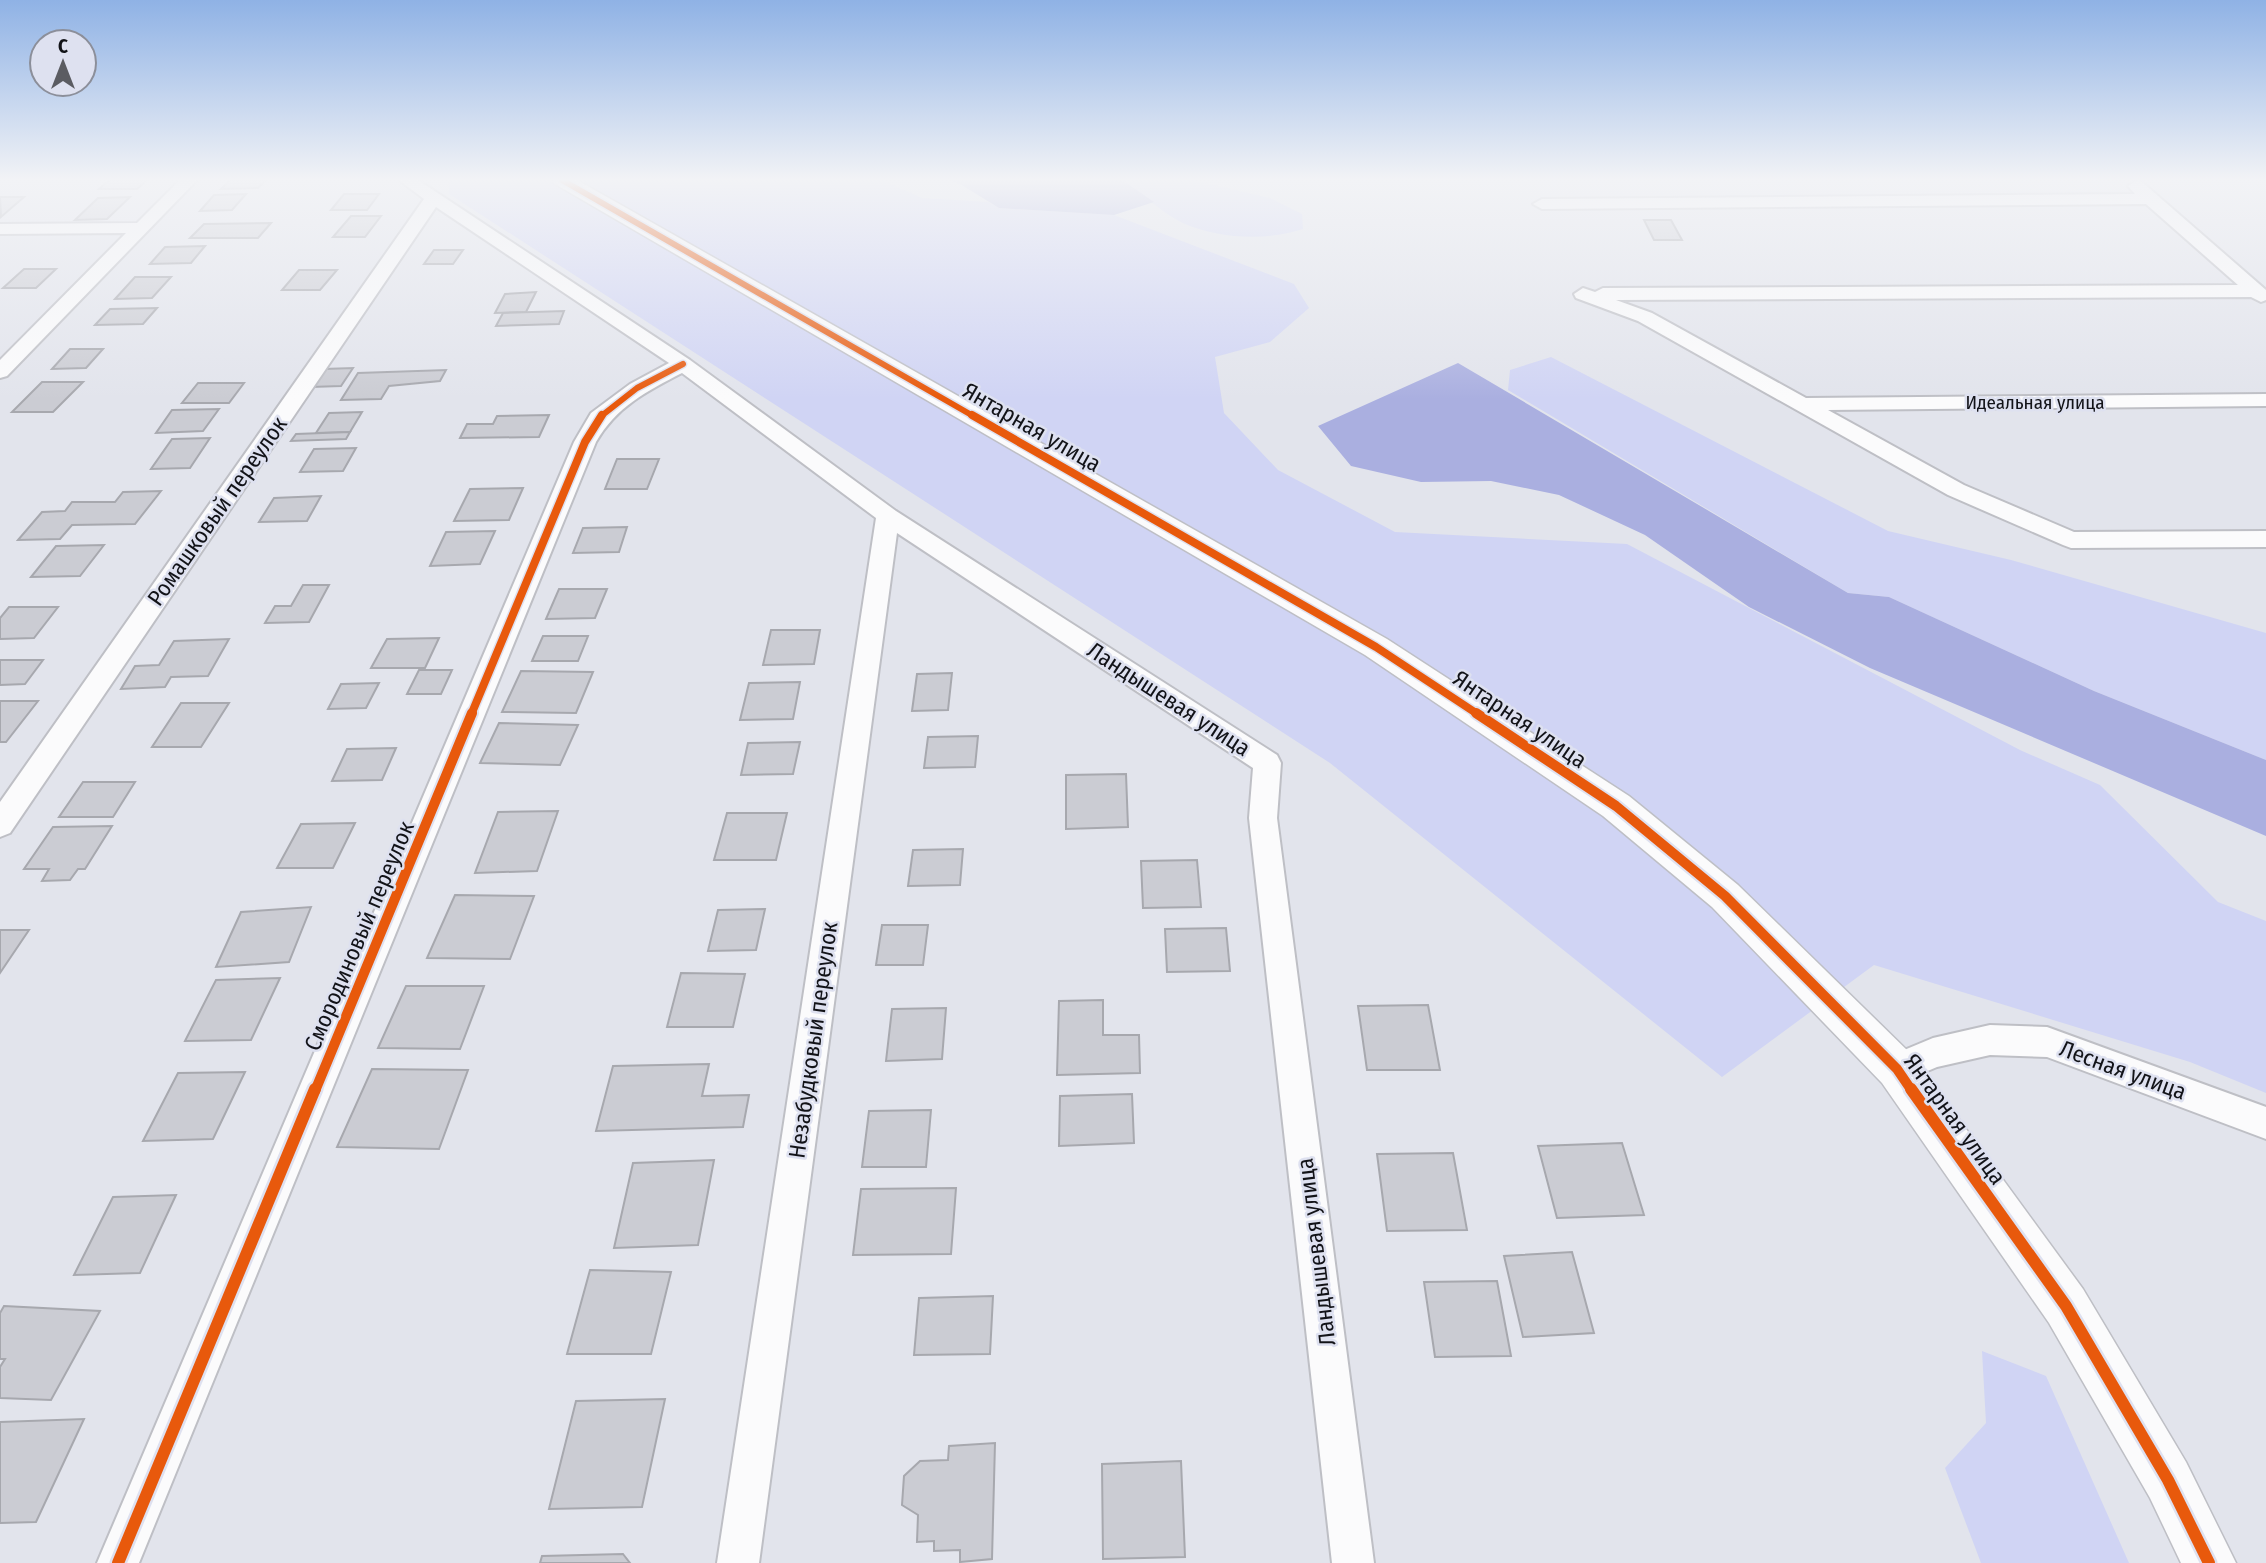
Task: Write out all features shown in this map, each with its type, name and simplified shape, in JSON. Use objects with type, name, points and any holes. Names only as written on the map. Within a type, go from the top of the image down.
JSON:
[{"type":"street","points":[[0,372],[117,253]]},
{"type":"street","name":"Ромашковый переулок","points":[[0,825],[395,253]]},
{"type":"street","name":"Ландышевая улица","points":[[516,253],[683,364],[888,516],[1267,763],[1264,818],[1353,1563]]},
{"type":"street","name":"Янтарная улица","points":[[689,253],[1352,633],[1616,806],[1725,896],[1897,1069],[2066,1306],[2168,1480],[2209,1563]]},
{"type":"street","points":[[2212,253],[2261,296]]},
{"type":"street","points":[[2261,296],[1583,294],[1645,317],[1956,490],[2071,540],[2266,539]]},
{"type":"street","name":"Смородиновый переулок","points":[[118,1563],[585,442],[599,418],[637,388],[683,364]]},
{"type":"street","name":"Идеальная улица","points":[[1804,404],[2266,400]]},
{"type":"street","name":"Незабудковый переулок","points":[[738,1563],[888,516]]},
{"type":"street","name":"Лесная улица","points":[[1897,1069],[1933,1053],[1990,1040],[2047,1042],[2266,1124]]},
{"type":"shaded area","points":[[540,253],[1213,253],[1294,284],[1309,308],[1270,342],[1215,357],[1224,413],[1278,470],[1395,532],[1627,544],[2020,750],[2100,785],[2218,902],[2266,921],[2266,1093],[2190,1062],[1874,965],[1722,1077],[1330,763]]},
{"type":"shaded area","points":[[1551,357],[1888,531],[2011,560],[2266,633],[2266,760],[2094,691],[1889,597],[1848,593],[1508,390],[1510,370]]},
{"type":"shaded area","points":[[1458,363],[1848,593],[1889,597],[2094,691],[2266,760],[2266,836],[1870,668],[1749,607],[1645,535],[1559,495],[1491,481],[1421,482],[1351,466],[1318,426]]},
{"type":"shaded area","points":[[1982,1351],[2046,1376],[2129,1563],[1981,1563],[1945,1468],[1986,1423]]},
{"type":"building","points":[[160,253],[199,253],[191,263],[150,264]]},
{"type":"building","points":[[432,253],[461,253],[453,264],[424,264]]},
{"type":"building","points":[[24,269],[56,269],[36,288],[3,288]]},
{"type":"building","points":[[299,270],[337,270],[320,290],[282,290]]},
{"type":"building","points":[[135,277],[171,277],[152,298],[115,299]]},
{"type":"building","points":[[536,292],[526,312],[495,313],[505,294]]},
{"type":"building","points":[[157,308],[143,324],[95,325],[110,309]]},
{"type":"building","points":[[564,311],[559,324],[496,326],[503,313]]},
{"type":"building","points":[[70,349],[103,349],[86,368],[52,369]]},
{"type":"building","points":[[353,368],[341,386],[311,387],[323,369]]},
{"type":"building","points":[[446,370],[440,381],[389,386],[381,399],[341,400],[358,373]]},
{"type":"building","points":[[42,382],[83,382],[53,412],[12,412]]},
{"type":"building","points":[[198,383],[244,383],[229,403],[182,403]]},
{"type":"building","points":[[219,409],[203,431],[156,433],[172,410]]},
{"type":"building","points":[[362,412],[350,432],[316,433],[329,413]]},
{"type":"building","points":[[549,415],[539,437],[460,438],[467,424],[493,424],[497,416]]},
{"type":"building","points":[[350,432],[346,439],[291,441],[296,434]]},
{"type":"building","points":[[210,438],[190,468],[151,469],[172,439]]},
{"type":"building","points":[[356,448],[343,471],[300,472],[314,449]]},
{"type":"building","points":[[617,459],[659,459],[647,489],[605,489]]},
{"type":"building","points":[[523,488],[509,520],[454,521],[470,489]]},
{"type":"building","points":[[161,491],[135,524],[72,525],[60,539],[18,540],[42,512],[65,511],[72,502],[115,502],[123,492]]},
{"type":"building","points":[[321,496],[307,521],[259,522],[274,498]]},
{"type":"building","points":[[627,527],[619,552],[573,553],[583,528]]},
{"type":"building","points":[[495,531],[480,564],[430,566],[446,532]]},
{"type":"building","points":[[104,545],[80,576],[31,577],[56,546]]},
{"type":"building","points":[[303,585],[329,585],[309,622],[265,623],[275,606],[291,606]]},
{"type":"building","points":[[559,589],[607,589],[595,618],[546,619]]},
{"type":"building","points":[[9,607],[58,607],[34,638],[0,639],[0,618]]},
{"type":"building","points":[[771,630],[820,630],[814,664],[763,665]]},
{"type":"building","points":[[543,636],[588,636],[578,661],[532,661]]},
{"type":"building","points":[[439,638],[425,668],[371,668],[387,639]]},
{"type":"building","points":[[229,639],[208,676],[171,677],[165,687],[121,689],[135,666],[159,665],[174,641]]},
{"type":"building","points":[[0,660],[43,660],[25,684],[0,685]]},
{"type":"building","points":[[419,670],[452,670],[441,694],[407,694]]},
{"type":"building","points":[[521,671],[593,672],[576,713],[502,712]]},
{"type":"building","points":[[952,673],[948,710],[912,711],[917,674]]},
{"type":"building","points":[[800,682],[793,719],[740,720],[749,683]]},
{"type":"building","points":[[379,683],[366,708],[328,709],[341,684]]},
{"type":"building","points":[[0,701],[38,701],[6,742],[0,742]]},
{"type":"building","points":[[181,703],[229,703],[201,747],[152,747]]},
{"type":"building","points":[[499,723],[578,725],[560,765],[480,763]]},
{"type":"building","points":[[978,736],[975,767],[924,768],[928,737]]},
{"type":"building","points":[[800,742],[793,774],[741,775],[748,743]]},
{"type":"building","points":[[396,748],[382,780],[332,781],[347,749]]},
{"type":"building","points":[[1126,774],[1128,827],[1066,829],[1066,775]]},
{"type":"building","points":[[83,782],[135,782],[113,817],[59,817]]},
{"type":"building","points":[[558,811],[537,871],[475,873],[498,812]]},
{"type":"building","points":[[727,813],[787,813],[776,860],[714,860]]},
{"type":"building","points":[[355,823],[333,868],[277,868],[301,824]]},
{"type":"building","points":[[112,826],[85,869],[78,869],[70,880],[42,881],[49,869],[24,869],[53,827]]},
{"type":"building","points":[[963,849],[960,885],[908,886],[913,850]]},
{"type":"building","points":[[1197,860],[1201,907],[1143,908],[1141,861]]},
{"type":"building","points":[[455,895],[534,896],[510,959],[427,958]]},
{"type":"building","points":[[311,907],[289,962],[216,967],[241,912]]},
{"type":"building","points":[[765,909],[756,950],[708,951],[718,910]]},
{"type":"building","points":[[882,925],[928,925],[923,965],[876,965]]},
{"type":"building","points":[[1226,928],[1230,971],[1167,972],[1165,929]]},
{"type":"building","points":[[0,930],[29,930],[0,973]]},
{"type":"building","points":[[681,973],[745,974],[733,1027],[667,1027]]},
{"type":"building","points":[[280,978],[251,1040],[185,1041],[216,980]]},
{"type":"building","points":[[406,986],[484,986],[460,1049],[378,1048]]},
{"type":"building","points":[[1103,1000],[1103,1035],[1139,1035],[1140,1073],[1057,1075],[1059,1001]]},
{"type":"building","points":[[1428,1005],[1440,1070],[1367,1070],[1358,1006]]},
{"type":"building","points":[[946,1008],[942,1059],[886,1061],[892,1009]]},
{"type":"building","points":[[709,1064],[702,1096],[749,1095],[743,1127],[596,1131],[613,1066]]},
{"type":"building","points":[[372,1069],[468,1070],[439,1149],[337,1147]]},
{"type":"building","points":[[245,1072],[213,1139],[143,1141],[178,1073]]},
{"type":"building","points":[[1132,1094],[1134,1143],[1059,1146],[1060,1096]]},
{"type":"building","points":[[931,1110],[926,1167],[862,1167],[869,1111]]},
{"type":"building","points":[[1622,1143],[1644,1215],[1557,1218],[1538,1146]]},
{"type":"building","points":[[1453,1153],[1467,1230],[1387,1231],[1377,1154]]},
{"type":"building","points":[[714,1160],[698,1245],[614,1248],[633,1163]]},
{"type":"building","points":[[956,1188],[951,1254],[853,1255],[861,1189]]},
{"type":"building","points":[[176,1195],[140,1273],[74,1275],[113,1197]]},
{"type":"building","points":[[1572,1252],[1594,1333],[1523,1337],[1504,1256]]},
{"type":"building","points":[[590,1270],[671,1272],[651,1354],[567,1354]]},
{"type":"building","points":[[1497,1281],[1511,1356],[1435,1357],[1424,1282]]},
{"type":"building","points":[[993,1296],[990,1354],[914,1355],[919,1298]]},
{"type":"building","points":[[4,1306],[100,1311],[51,1400],[0,1398],[0,1367],[5,1359],[0,1359],[0,1313]]},
{"type":"building","points":[[665,1399],[642,1507],[549,1509],[576,1401]]},
{"type":"building","points":[[84,1419],[36,1522],[0,1523],[0,1422]]},
{"type":"building","points":[[995,1443],[992,1559],[960,1562],[960,1550],[934,1551],[934,1541],[917,1542],[918,1515],[902,1505],[904,1476],[920,1461],[948,1460],[949,1446]]},
{"type":"building","points":[[1181,1461],[1185,1557],[1103,1559],[1102,1464]]},
{"type":"building","points":[[623,1554],[630,1563],[540,1563],[542,1556]]},
{"type":"cycle path","points":[[689,253],[1376,647],[1616,806],[1725,896],[1897,1069],[2066,1306],[2168,1480],[2209,1563]]},
{"type":"cycle path","points":[[118,1563],[585,442],[599,418],[637,388],[683,364]]}]
